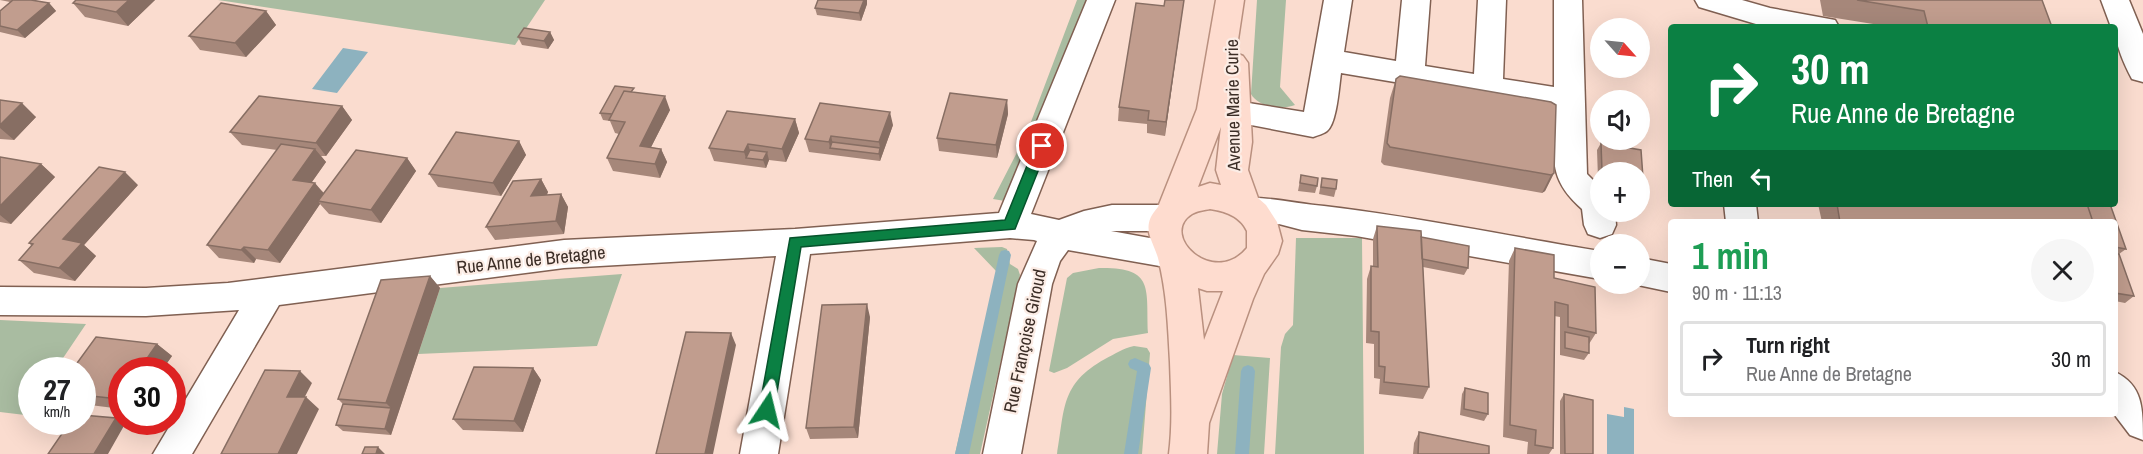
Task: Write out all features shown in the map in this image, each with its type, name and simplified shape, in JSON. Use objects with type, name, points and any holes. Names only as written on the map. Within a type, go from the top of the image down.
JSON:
[{"type":"main road","name":"Avenue Marie Curie","points":[[1229,1],[1236,112],[1236,142],[1232,170],[1253,217]]},
{"type":"main road","name":"Avenue Marie Curie","points":[[1169,216],[1212,110],[1229,1]]},
{"type":"main road","points":[[1198,197],[1222,197],[1253,217],[1262,251],[1251,266],[1236,299],[1190,440],[1184,300],[1173,256],[1164,232],[1169,216],[1187,201],[1198,197]]},
{"type":"main road","points":[[1173,256],[1183,266],[1206,276],[1231,276],[1251,266]]},
{"type":"street","points":[[1010,225],[1101,0]]},
{"type":"street","points":[[1236,112],[1313,125],[1318,122],[1338,0]]},
{"type":"street","points":[[1409,74],[1416,0]]},
{"type":"street","points":[[1488,87],[1492,0]]},
{"type":"street","points":[[1568,0],[1571,174],[1573,182],[1580,190],[1598,204],[1600,225]]},
{"type":"street","points":[[2115,0],[2143,71]]},
{"type":"street","points":[[1714,10],[1778,10],[1817,24]]},
{"type":"street","points":[[1328,60],[1570,101]]},
{"type":"street","points":[[1062,234],[1085,224],[1126,216],[1169,216]]},
{"type":"street","points":[[1253,217],[1302,217],[1356,223],[1590,264]]},
{"type":"street","name":"Rue Anne de Bretagne","points":[[0,301],[146,302],[267,294],[564,254],[795,242],[1010,225],[1034,227],[1173,256]]},
{"type":"street","name":"Rue Françoise Giroud","points":[[1002,454],[1035,284],[1041,264],[1062,234]]},
{"type":"street","points":[[759,454],[795,242]]},
{"type":"street","points":[[1650,274],[1668,277]]},
{"type":"street","points":[[172,454],[267,294]]},
{"type":"street","points":[[2118,392],[2143,423]]},
{"type":"green space","points":[[218,0],[545,0],[515,45]]},
{"type":"green space","points":[[1077,0],[1089,0],[1005,201],[993,199],[1026,135]]},
{"type":"green space","points":[[1257,0],[1286,0],[1280,87],[1295,105],[1284,107],[1265,105],[1251,94]]},
{"type":"green space","points":[[1296,238],[1362,238],[1364,454],[1275,454],[1281,347],[1285,334],[1293,325]]},
{"type":"green space","points":[[1002,247],[1007,249],[1010,264],[1018,269],[1020,275],[980,454],[955,454],[997,272],[974,248]]},
{"type":"green space","points":[[1099,268],[1130,271],[1139,276],[1146,292],[1148,333],[1113,339],[1067,368],[1054,373],[1049,371],[1067,278],[1073,273]]},
{"type":"green space","points":[[622,274],[597,346],[418,354],[440,288]]},
{"type":"green space","points":[[0,320],[86,324],[64,357],[18,357],[18,414],[0,412]]},
{"type":"green space","points":[[1134,346],[1147,348],[1150,353],[1142,454],[1057,454],[1064,411],[1072,388],[1090,368],[1119,351]]},
{"type":"green space","points":[[1233,355],[1270,358],[1264,454],[1217,454],[1222,394]]},
{"type":"water","points":[[343,48],[368,52],[337,93],[312,89]]},
{"type":"water","points":[[1624,407],[1634,409],[1634,454],[1607,454],[1607,414],[1624,417]]},
{"type":"building","points":[[13,0],[49,3],[17,30],[0,26],[0,11]]},
{"type":"building","points":[[76,0],[129,0],[116,12],[73,3]]},
{"type":"building","points":[[818,0],[864,0],[859,13],[815,8]]},
{"type":"building","points":[[1165,0],[1184,0],[1166,122],[1148,120],[1149,111],[1119,107],[1136,3],[1164,6]]},
{"type":"building","points":[[1857,0],[2042,0],[2051,24],[1927,24],[1924,11]]},
{"type":"building","points":[[221,3],[266,11],[235,43],[189,36]]},
{"type":"building","points":[[524,28],[550,32],[544,41],[518,37]]},
{"type":"building","points":[[1400,76],[1551,102],[1556,105],[1554,173],[1551,175],[1390,147],[1387,143],[1396,79]]},
{"type":"building","points":[[615,86],[634,88],[631,92],[624,91],[612,114],[600,113]]},
{"type":"building","points":[[624,91],[665,96],[640,146],[661,149],[655,164],[607,158],[625,122],[609,120]]},
{"type":"building","points":[[950,93],[1007,100],[996,145],[937,138]]},
{"type":"building","points":[[259,96],[342,106],[316,143],[230,132]]},
{"type":"building","points":[[0,100],[22,103],[0,125]]},
{"type":"building","points":[[820,103],[890,112],[879,142],[831,136],[829,142],[805,139]]},
{"type":"building","points":[[727,111],[795,119],[782,149],[748,144],[744,152],[709,148]]},
{"type":"building","points":[[456,132],[519,141],[493,183],[429,174]]},
{"type":"building","points":[[832,142],[880,148],[879,154],[830,148]]},
{"type":"building","points":[[281,144],[315,149],[293,180],[315,183],[268,250],[244,247],[241,250],[207,245]]},
{"type":"building","points":[[356,150],[407,158],[371,210],[318,201]]},
{"type":"building","points":[[750,150],[767,152],[763,160],[746,158]]},
{"type":"building","points":[[1601,150],[1641,150],[1642,162],[1602,162]]},
{"type":"building","points":[[0,157],[41,164],[0,206]]},
{"type":"building","points":[[99,167],[125,172],[63,239],[82,243],[59,268],[19,260],[33,244],[29,243]]},
{"type":"building","points":[[1301,175],[1318,178],[1317,186],[1300,183]]},
{"type":"building","points":[[1322,178],[1337,180],[1336,189],[1321,187]]},
{"type":"building","points":[[541,179],[531,196],[561,194],[556,221],[486,227],[513,181]]},
{"type":"building","points":[[1838,207],[2088,207],[2092,219],[1840,219]]},
{"type":"building","points":[[2088,207],[2111,207],[2115,219],[2092,219]]},
{"type":"building","points":[[1377,226],[1421,231],[1429,387],[1384,382],[1385,367],[1379,366],[1379,332],[1371,331],[1371,266],[1378,267]]},
{"type":"building","points":[[2118,226],[2126,249],[2118,248]]},
{"type":"building","points":[[1421,237],[1469,246],[1468,268],[1422,259]]},
{"type":"building","points":[[1515,248],[1554,255],[1554,278],[1590,286],[1590,294],[1595,294],[1596,333],[1568,327],[1568,305],[1555,302],[1553,448],[1535,445],[1536,430],[1510,425]]},
{"type":"building","points":[[2118,254],[2119,254],[2134,296],[2118,293]]},
{"type":"building","points":[[430,276],[386,403],[338,399],[381,280]]},
{"type":"building","points":[[867,304],[854,427],[806,428],[822,305]]},
{"type":"building","points":[[686,332],[731,333],[705,454],[656,454]]},
{"type":"building","points":[[1565,332],[1589,337],[1589,353],[1565,348]]},
{"type":"building","points":[[96,337],[157,344],[148,357],[108,357],[108,398],[96,397],[96,357],[81,357]]},
{"type":"building","points":[[474,367],[533,368],[514,421],[453,419]]},
{"type":"building","points":[[265,370],[300,371],[287,397],[306,397],[278,454],[221,454]]},
{"type":"building","points":[[1465,388],[1488,393],[1488,414],[1464,409]]},
{"type":"building","points":[[1564,394],[1593,400],[1593,454],[1565,454]]},
{"type":"building","points":[[343,404],[391,408],[385,429],[336,425]]},
{"type":"building","points":[[96,416],[108,417],[108,431],[94,454],[48,454],[61,435],[96,435]]},
{"type":"building","points":[[1419,432],[1489,446],[1489,454],[1418,454]]},
{"type":"building","points":[[365,447],[378,447],[376,454],[362,454]]},
{"type":"waterway","points":[[962,454],[1005,255]]},
{"type":"waterway","points":[[1131,454],[1144,368],[1135,364]]},
{"type":"waterway","points":[[1242,454],[1248,371]]},
{"type":"route","points":[[767,410],[795,242],[1010,225],[1042,146]]}]
